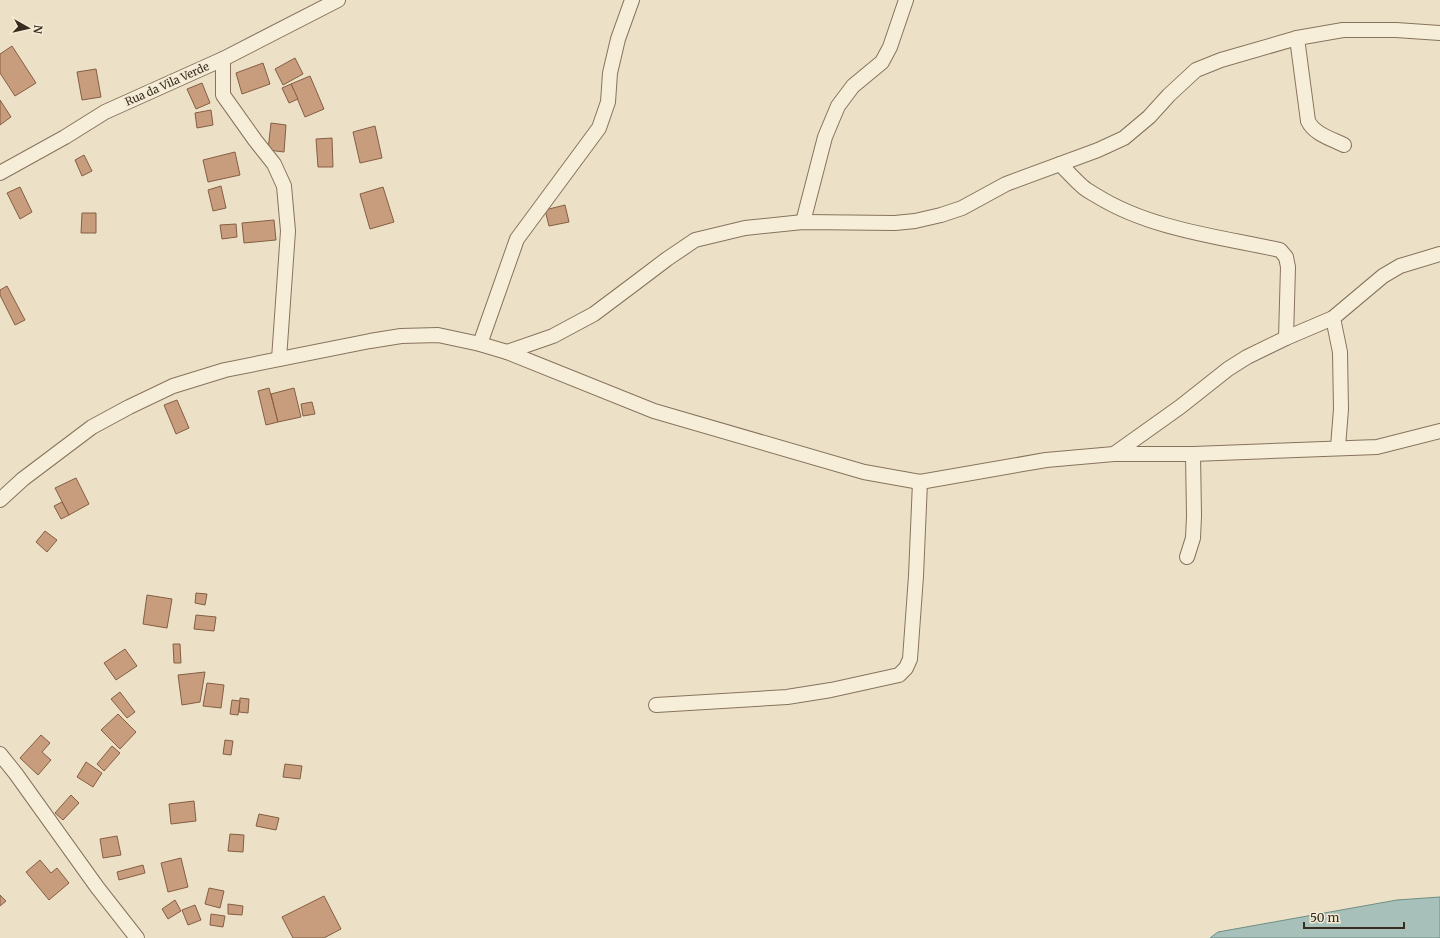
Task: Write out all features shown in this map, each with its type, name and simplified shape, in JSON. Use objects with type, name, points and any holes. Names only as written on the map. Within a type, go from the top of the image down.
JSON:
[{"type":"street","name":"Rua da Vila Verde","points":[[0,172],[65,137],[105,112],[223,59],[338,0]]},
{"type":"street","points":[[480,344],[517,238],[598,128],[608,102],[610,73],[618,40],[632,0]]},
{"type":"street","points":[[803,222],[825,137],[838,106],[853,86],[882,62],[890,47],[906,0]]},
{"type":"street","points":[[507,352],[553,336],[594,314],[667,259],[695,240],[745,228],[803,222],[895,223],[915,221],[962,208],[1006,184],[1124,138],[1149,117],[1169,95],[1196,70],[1221,60],[1297,38],[1343,30],[1396,30],[1440,33]]},
{"type":"street","points":[[1297,38],[1308,121],[1310,126],[1314,130],[1344,146]]},
{"type":"street","points":[[223,59],[223,95],[274,164],[284,186],[288,231],[279,359]]},
{"type":"street","points":[[1060,164],[1082,186],[1113,206],[1152,222],[1280,250],[1286,257],[1288,267],[1286,338]]},
{"type":"street","points":[[1114,454],[1180,407],[1228,369],[1247,357],[1333,318],[1383,276],[1400,266],[1440,254]]},
{"type":"street","points":[[1333,318],[1340,352],[1341,409],[1338,448]]},
{"type":"street","points":[[0,500],[42,464],[92,427],[173,386],[225,370],[401,336],[438,335],[480,344],[507,352],[654,411],[864,472],[920,482],[1046,460],[1114,454],[1193,454],[1377,447],[1440,431]]},
{"type":"street","points":[[1188,557],[1193,538],[1193,454]]},
{"type":"street","points":[[656,705],[787,697],[837,688],[899,674],[906,668],[910,659],[916,576],[920,482]]},
{"type":"street","points":[[0,754],[97,887],[137,938]]},
{"type":"water","points":[[1440,897],[1440,938],[1210,938],[1218,932],[1397,900]]},
{"type":"building","points":[[12,46],[36,83],[15,96],[0,73],[0,54]]},
{"type":"building","points":[[295,58],[303,74],[283,85],[275,69]]},
{"type":"building","points":[[263,63],[270,84],[242,94],[236,73]]},
{"type":"building","points":[[96,69],[101,97],[82,100],[77,72]]},
{"type":"building","points":[[310,76],[324,109],[305,117],[291,84]]},
{"type":"building","points":[[202,83],[210,103],[196,109],[187,89]]},
{"type":"building","points":[[291,84],[298,99],[289,103],[282,88]]},
{"type":"building","points":[[0,100],[11,117],[0,125]]},
{"type":"building","points":[[211,110],[213,125],[197,128],[195,113]]},
{"type":"building","points":[[271,123],[286,125],[284,152],[268,150]]},
{"type":"building","points":[[375,126],[382,158],[360,163],[353,132]]},
{"type":"building","points":[[332,138],[333,167],[318,167],[316,139]]},
{"type":"building","points":[[235,152],[240,175],[208,182],[203,160]]},
{"type":"building","points":[[84,155],[92,171],[82,176],[75,160]]},
{"type":"building","points":[[221,186],[226,208],[213,211],[208,190]]},
{"type":"building","points":[[20,187],[32,212],[20,219],[7,193]]},
{"type":"building","points":[[383,187],[394,222],[370,229],[360,194]]},
{"type":"building","points":[[565,205],[569,222],[549,226],[545,210]]},
{"type":"building","points":[[82,213],[96,213],[96,233],[81,233]]},
{"type":"building","points":[[274,220],[276,240],[244,243],[242,223]]},
{"type":"building","points":[[236,224],[237,237],[222,239],[220,225]]},
{"type":"building","points":[[7,286],[25,320],[15,325],[0,295],[0,290]]},
{"type":"building","points":[[269,388],[278,422],[266,425],[258,391]]},
{"type":"building","points":[[294,388],[301,417],[278,422],[271,394]]},
{"type":"building","points":[[177,400],[189,428],[176,434],[164,405]]},
{"type":"building","points":[[312,402],[315,414],[303,416],[301,404]]},
{"type":"building","points":[[76,478],[89,504],[69,515],[55,488]]},
{"type":"building","points":[[62,502],[69,515],[61,519],[54,506]]},
{"type":"building","points":[[45,531],[57,540],[47,552],[36,542]]},
{"type":"building","points":[[196,593],[207,594],[205,605],[195,603]]},
{"type":"building","points":[[147,595],[172,599],[167,628],[143,624]]},
{"type":"building","points":[[196,615],[216,617],[214,631],[194,629]]},
{"type":"building","points":[[173,644],[180,644],[181,663],[174,663]]},
{"type":"building","points":[[125,649],[137,666],[116,680],[104,663]]},
{"type":"building","points":[[205,672],[200,702],[182,705],[178,675]]},
{"type":"building","points":[[207,683],[224,685],[221,708],[203,706]]},
{"type":"building","points":[[120,692],[135,712],[127,718],[111,699]]},
{"type":"building","points":[[240,698],[249,699],[248,713],[239,712]]},
{"type":"building","points":[[232,700],[240,701],[238,715],[230,714]]},
{"type":"building","points":[[118,714],[136,732],[120,749],[101,730]]},
{"type":"building","points":[[41,735],[50,743],[42,752],[51,760],[38,775],[20,758]]},
{"type":"building","points":[[225,740],[233,741],[231,755],[223,754]]},
{"type":"building","points":[[112,746],[120,753],[104,771],[97,764]]},
{"type":"building","points":[[86,762],[102,773],[93,787],[77,777]]},
{"type":"building","points":[[285,764],[302,766],[300,779],[283,777]]},
{"type":"building","points":[[71,795],[79,803],[63,820],[55,813]]},
{"type":"building","points":[[194,801],[196,821],[171,824],[169,804]]},
{"type":"building","points":[[259,814],[279,818],[276,830],[256,826]]},
{"type":"building","points":[[230,834],[244,835],[243,852],[228,851]]},
{"type":"building","points":[[117,836],[121,855],[103,858],[100,839]]},
{"type":"building","points":[[181,858],[188,887],[168,892],[161,863]]},
{"type":"building","points":[[40,860],[51,873],[57,868],[69,883],[49,900],[26,872]]},
{"type":"building","points":[[143,865],[145,873],[119,880],[117,872]]},
{"type":"building","points":[[209,888],[224,891],[220,908],[205,904]]},
{"type":"building","points":[[0,895],[6,901],[0,906]]},
{"type":"building","points":[[324,896],[341,929],[324,938],[293,938],[282,917]]},
{"type":"building","points":[[175,900],[181,911],[168,919],[162,909]]},
{"type":"building","points":[[228,904],[243,906],[242,915],[228,914]]},
{"type":"building","points":[[195,905],[201,920],[188,925],[182,910]]},
{"type":"building","points":[[211,914],[225,916],[223,927],[210,925]]}]
